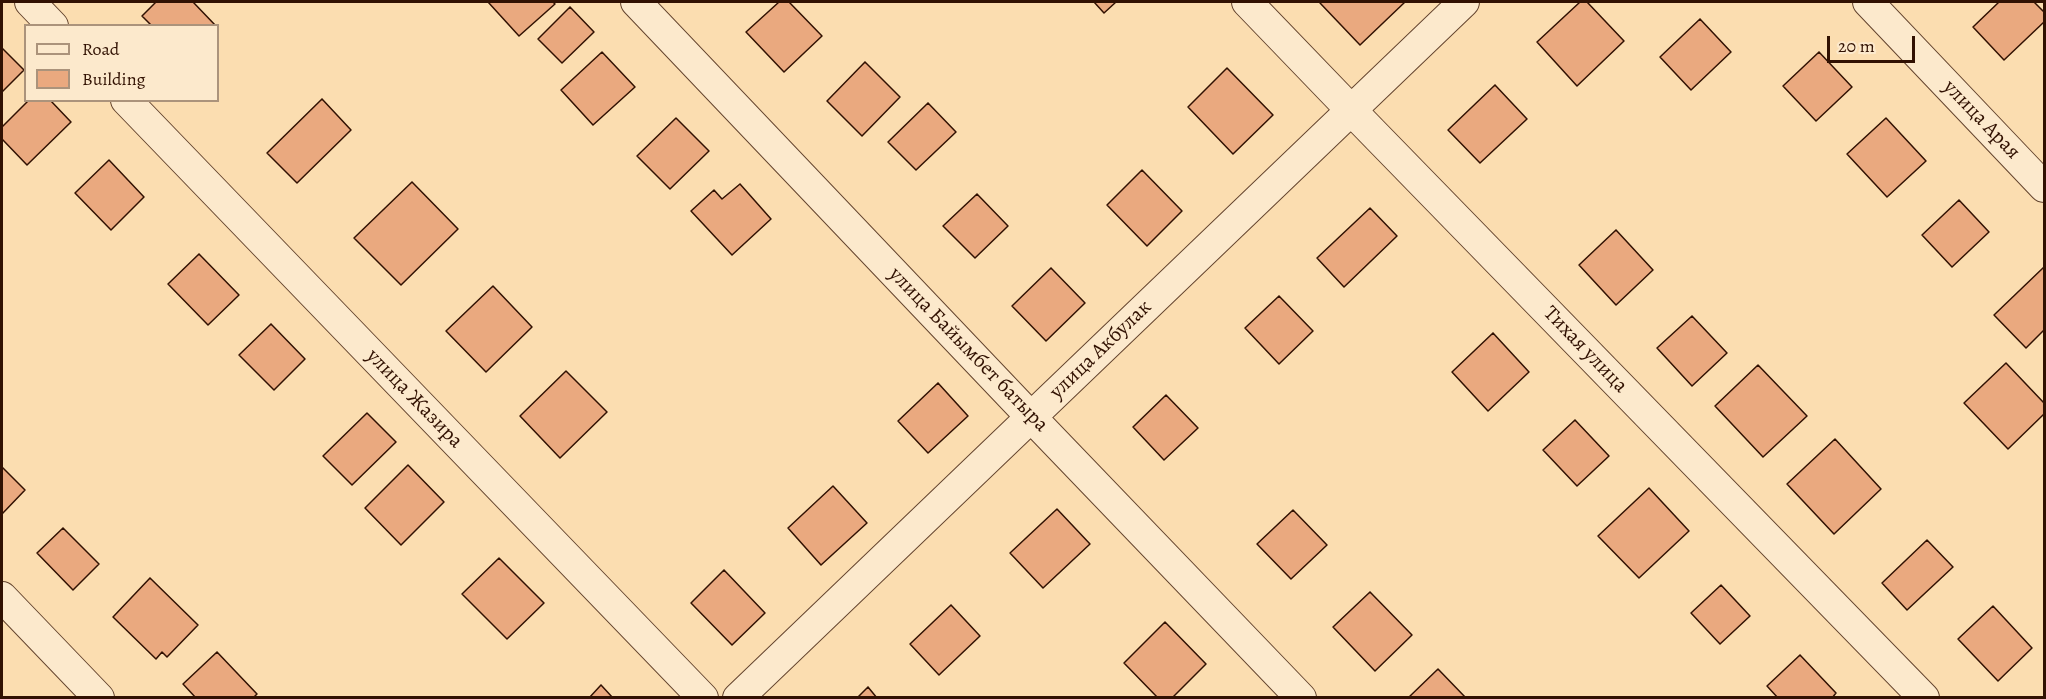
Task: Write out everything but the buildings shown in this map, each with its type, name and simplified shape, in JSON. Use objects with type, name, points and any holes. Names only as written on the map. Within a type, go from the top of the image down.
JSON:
[{"type":"street","points":[[30,2],[51,24]]},
{"type":"street","name":"улица Байымбет батыра","points":[[636,2],[1301,698]]},
{"type":"street","name":"Тихая улица","points":[[1247,2],[1924,698]]},
{"type":"street","name":"улица Акбулак","points":[[738,698],[1464,2]]},
{"type":"street","name":"улица Арая","points":[[1868,2],[2044,187]]},
{"type":"street","name":"улица Жазира","points":[[128,102],[703,698]]},
{"type":"street","points":[[2,597],[99,698]]}]
